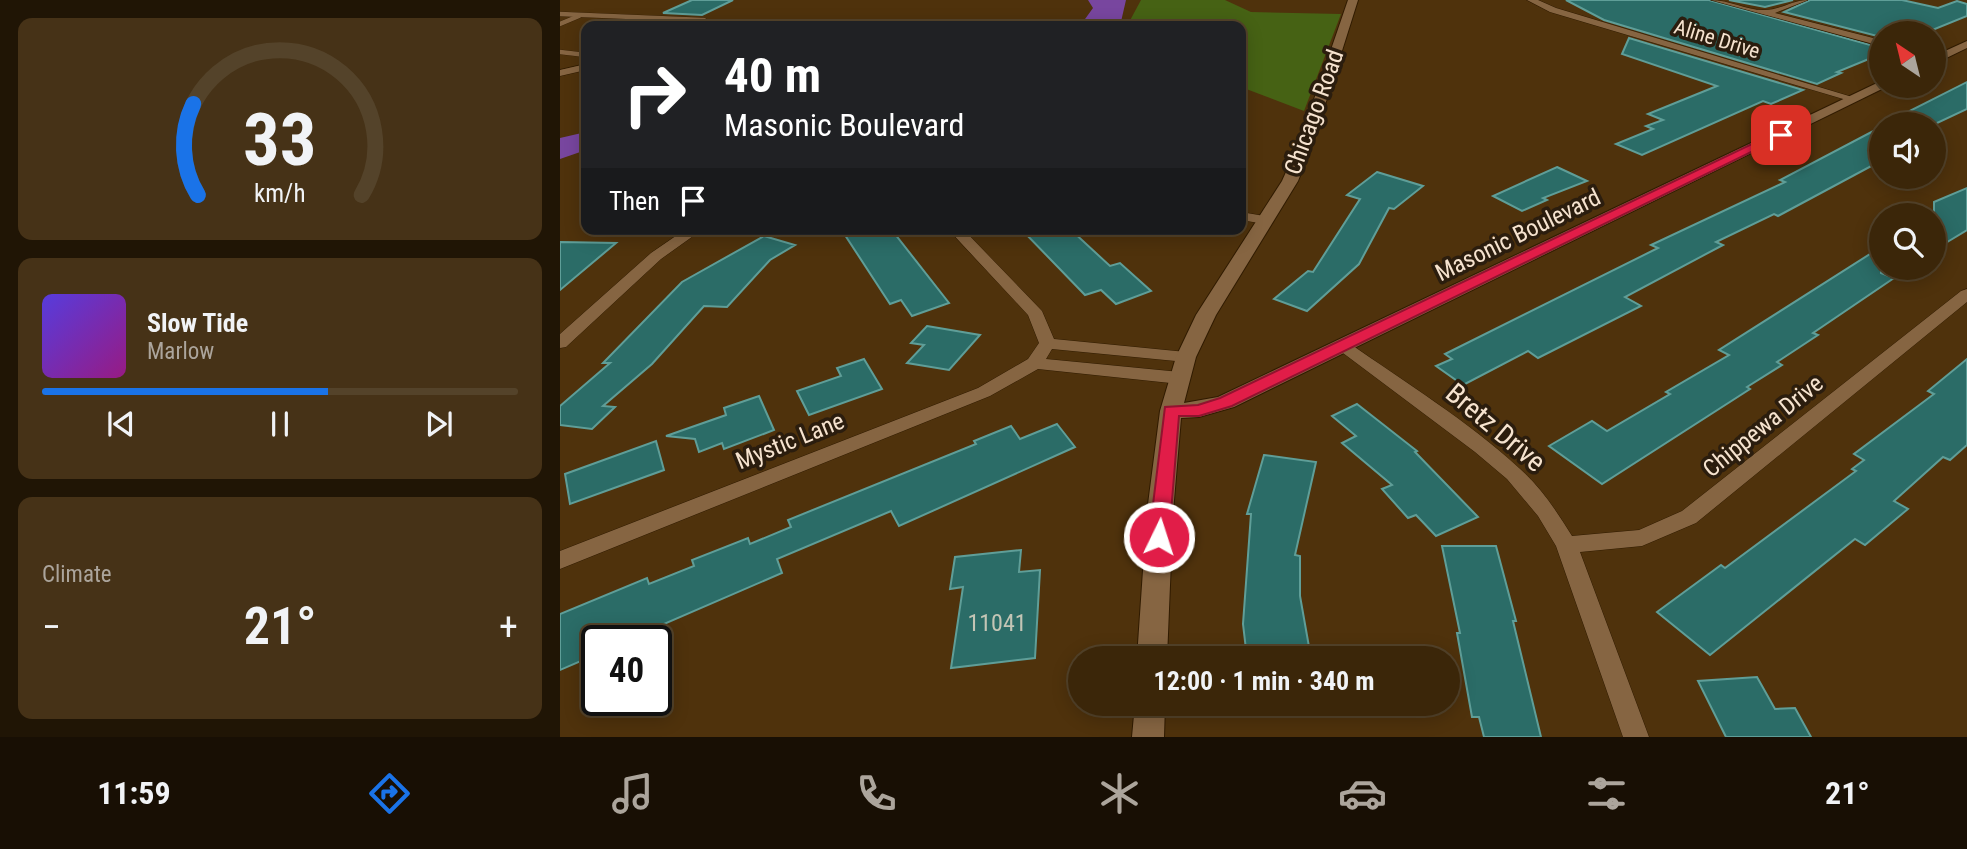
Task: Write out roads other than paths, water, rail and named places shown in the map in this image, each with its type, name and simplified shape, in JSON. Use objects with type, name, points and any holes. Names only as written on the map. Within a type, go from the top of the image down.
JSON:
[{"type":"street","name":"Chicago Road","points":[[1153,646],[1160,512],[1171,411],[1186,357],[1206,315],[1290,181],[1306,143],[1353,0]]},
{"type":"street","name":"Aline Drive","points":[[1531,0],[1553,10],[1854,99]]},
{"type":"street","points":[[1715,0],[1869,40]]},
{"type":"street","points":[[1766,13],[1804,0]]},
{"type":"street","points":[[1946,53],[1967,44]]},
{"type":"street","points":[[560,73],[581,68]]},
{"type":"street","name":"Masonic Boulevard","points":[[1171,411],[1199,410],[1226,402],[1869,92]]},
{"type":"street","points":[[1246,217],[1265,220]]},
{"type":"street","points":[[560,343],[656,256],[687,235]]},
{"type":"street","points":[[962,235],[1036,314],[1047,343]]},
{"type":"street","name":"Chippewa Drive","points":[[1566,544],[1642,538],[1689,517],[1967,294]]},
{"type":"street","points":[[1047,343],[1186,357]]},
{"type":"street","points":[[1047,343],[1035,363],[1180,378]]},
{"type":"street","name":"Bretz Drive","points":[[1343,347],[1482,447],[1514,474],[1545,510],[1566,544],[1636,737]]},
{"type":"street","name":"Mystic Lane","points":[[560,560],[984,392],[1035,363]]},
{"type":"street","points":[[1148,737],[1149,716]]},
{"type":"lane","points":[[560,14],[704,20]]},
{"type":"lane","points":[[560,24],[580,16]]},
{"type":"lane","points":[[560,51],[581,54]]}]
